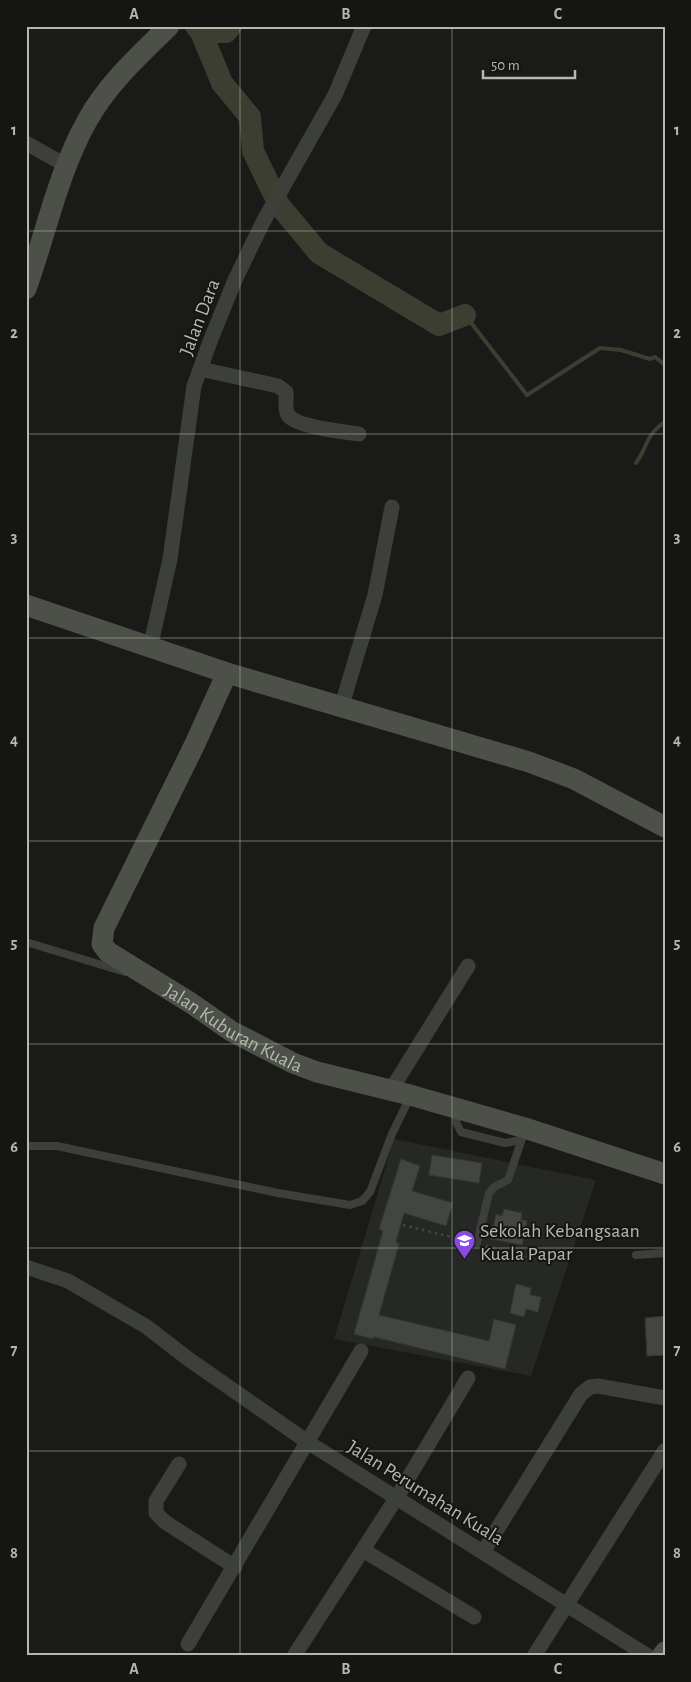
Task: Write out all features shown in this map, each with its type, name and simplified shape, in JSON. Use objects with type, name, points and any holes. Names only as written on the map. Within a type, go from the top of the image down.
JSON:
[{"type":"main road","points":[[26,289],[68,166],[88,119],[103,96],[122,73],[169,26]]},
{"type":"main road","points":[[26,605],[227,674],[548,769],[583,784],[665,827]]},
{"type":"main road","name":"Jalan Kuburan Kuala","points":[[227,674],[101,937],[102,944],[108,952],[231,1031],[292,1064],[455,1108],[523,1134],[665,1174]]},
{"type":"main road","points":[[662,1656],[665,1652]]},
{"type":"street","name":"Jalan Dara","points":[[150,648],[170,559],[193,397],[200,369],[235,280],[263,222],[335,95],[364,26]]},
{"type":"street","points":[[26,143],[68,166]]},
{"type":"street","points":[[200,369],[278,386],[286,392],[286,410],[289,417],[300,423],[359,434]]},
{"type":"street","points":[[341,708],[375,595],[392,507]]},
{"type":"street","points":[[401,1093],[468,966]]},
{"type":"street","name":"Jalan Perumahan Kuala","points":[[26,1267],[54,1275],[88,1292],[147,1327],[187,1358],[309,1443],[648,1656]]},
{"type":"street","points":[[188,1644],[309,1443],[361,1351]]},
{"type":"street","points":[[294,1656],[363,1550],[468,1378]]},
{"type":"street","points":[[483,1552],[581,1394],[590,1387],[598,1386],[665,1398]]},
{"type":"street","points":[[534,1656],[665,1450]]},
{"type":"street","points":[[179,1464],[156,1501],[156,1513],[164,1522],[235,1567]]},
{"type":"street","points":[[363,1550],[474,1617]]},
{"type":"lane","points":[[26,942],[153,980]]},
{"type":"lane","points":[[26,1146],[57,1146],[250,1188],[350,1205],[362,1201],[370,1192],[392,1134],[401,1093]]},
{"type":"lane","points":[[477,1243],[489,1193],[494,1187],[508,1180],[523,1134]]},
{"type":"lane","points":[[636,1255],[665,1252]]},
{"type":"shaded area","name":"Sekolah Kebangsaan Kuala Papar","points":[[394,1139],[596,1180],[531,1376],[334,1339]]},
{"type":"building","points":[[432,1155],[482,1163],[479,1183],[429,1175]]},
{"type":"building","points":[[401,1159],[420,1166],[412,1191],[453,1203],[446,1226],[404,1213],[396,1242],[399,1244],[379,1315],[489,1341],[494,1319],[516,1325],[505,1369],[374,1337],[373,1339],[354,1334],[383,1231],[379,1229]]},
{"type":"building","points":[[504,1209],[522,1213],[521,1220],[527,1221],[522,1245],[491,1239],[496,1214],[502,1216]]},
{"type":"building","points":[[516,1284],[531,1288],[530,1295],[541,1297],[538,1312],[526,1309],[524,1317],[510,1313]]},
{"type":"building","points":[[665,1316],[665,1355],[647,1356],[645,1318]]},
{"type":"waterway","points":[[196,26],[201,32],[222,83],[250,117],[253,151],[279,205],[319,253],[439,325],[465,315]]},
{"type":"waterway","points":[[201,32],[226,32],[231,26]]},
{"type":"waterway","points":[[465,315],[527,395],[600,348],[621,350],[650,359],[655,357],[665,365]]},
{"type":"waterway","points":[[636,463],[650,436],[665,422]]},
{"type":"place","name":"Sekolah Kebangsaan Kuala Papar","points":[[464,1260]]}]
